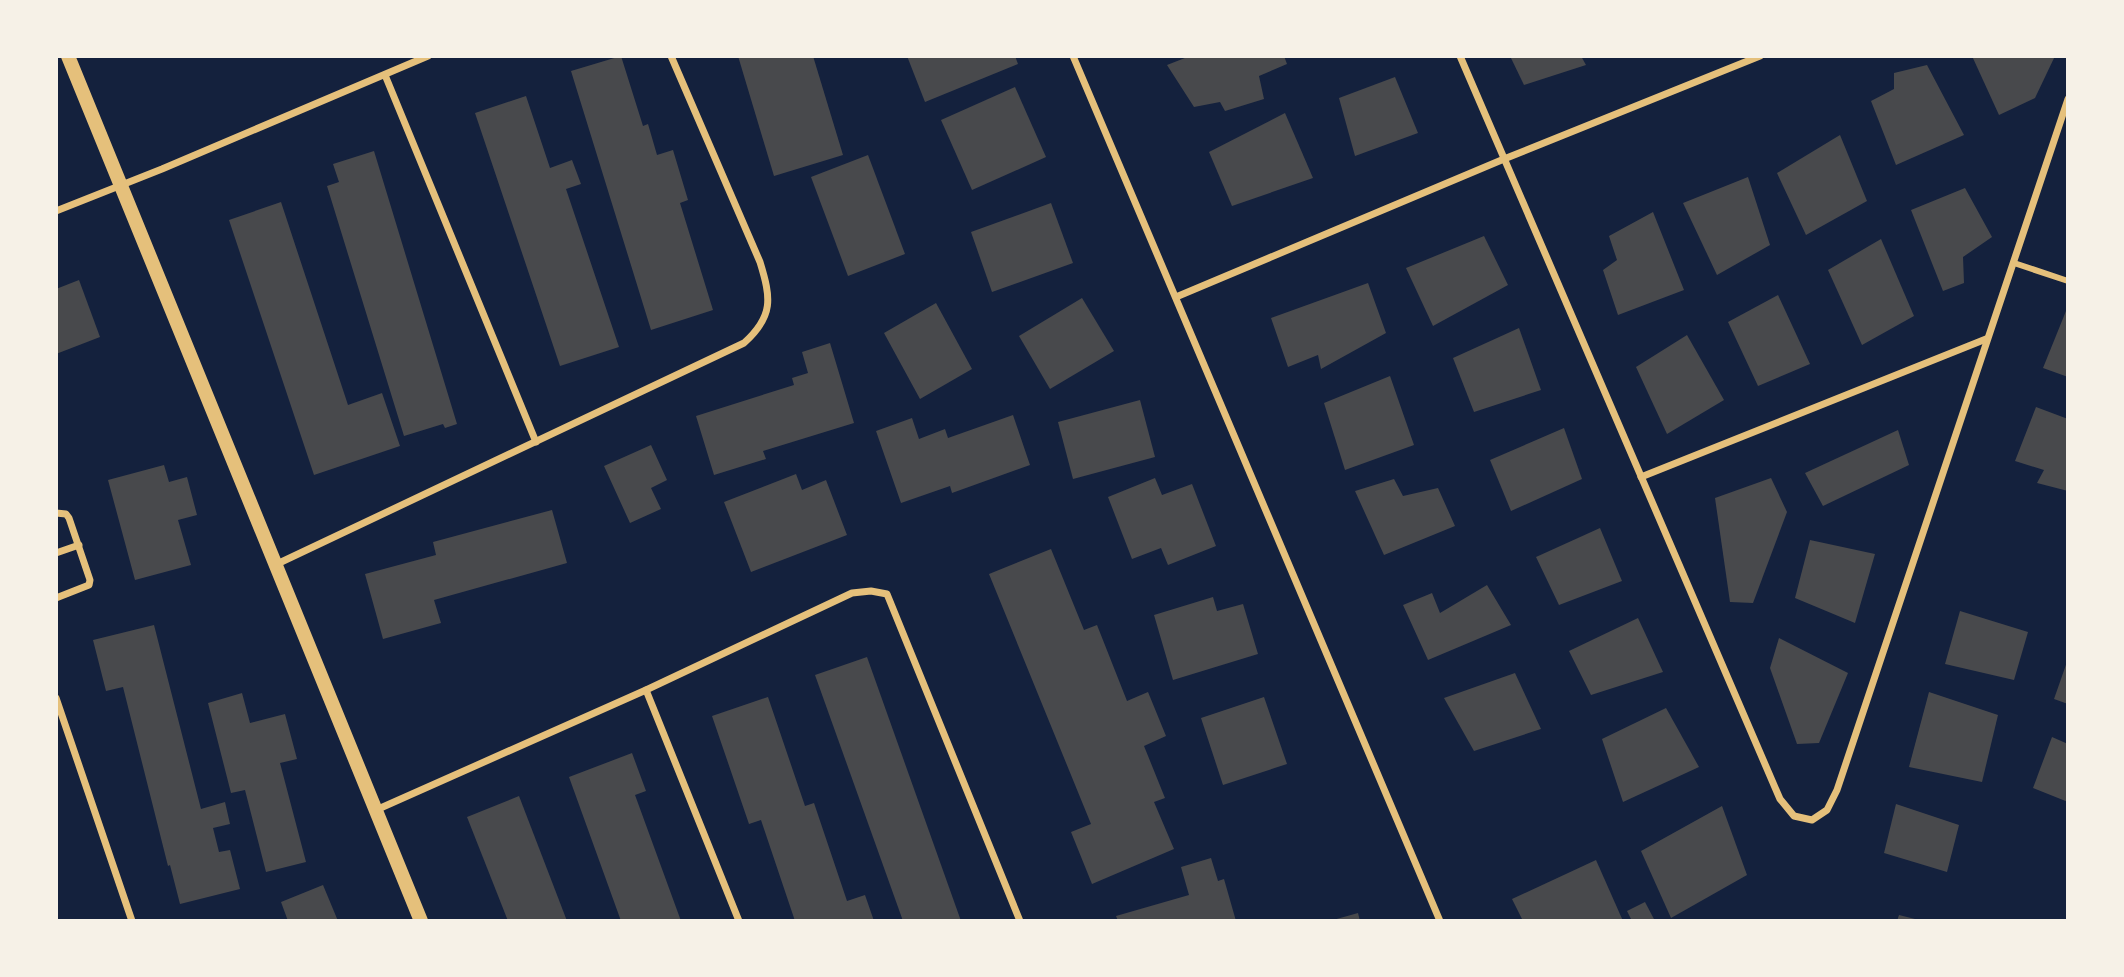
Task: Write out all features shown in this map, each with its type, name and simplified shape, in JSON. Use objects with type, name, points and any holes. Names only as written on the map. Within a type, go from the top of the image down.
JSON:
[{"type":"main road","points":[[68,56],[421,921]]},
{"type":"street","points":[[56,211],[428,56]]},
{"type":"street","points":[[277,564],[744,343],[760,329],[769,305],[768,286],[671,56]]},
{"type":"street","points":[[1073,56],[1440,921]]},
{"type":"street","points":[[1460,56],[1780,799],[1794,816],[1812,820],[1826,810],[1838,790],[2068,99]]},
{"type":"street","points":[[1176,297],[1504,159],[1759,56]]},
{"type":"street","points":[[385,75],[536,442]]},
{"type":"street","points":[[2014,263],[2068,281]]},
{"type":"street","points":[[1641,477],[1986,339]]},
{"type":"street","points":[[56,513],[66,514],[69,518],[89,575],[89,585],[56,598]]},
{"type":"street","points":[[56,553],[79,545]]},
{"type":"street","points":[[375,811],[646,690],[852,593],[871,591],[887,594],[1020,921]]},
{"type":"street","points":[[646,690],[739,921]]},
{"type":"street","points":[[56,698],[132,921]]},
{"type":"building","points":[[621,56],[643,126],[648,124],[657,155],[673,150],[688,200],[680,203],[713,310],[651,330],[571,71]]},
{"type":"building","points":[[738,56],[813,56],[843,155],[774,176]]},
{"type":"building","points":[[907,56],[1015,56],[1018,64],[925,102]]},
{"type":"building","points":[[1190,56],[1284,56],[1287,64],[1259,76],[1264,99],[1225,111],[1220,102],[1194,107],[1167,65]]},
{"type":"building","points":[[1510,56],[1581,56],[1586,65],[1524,85]]},
{"type":"building","points":[[1972,56],[2055,56],[2035,98],[1999,115]]},
{"type":"building","points":[[1927,65],[1964,135],[1896,165],[1871,101],[1894,89],[1894,73]]},
{"type":"building","points":[[1395,77],[1418,133],[1355,156],[1339,98]]},
{"type":"building","points":[[1015,87],[1046,157],[972,190],[941,120]]},
{"type":"building","points":[[526,96],[550,168],[572,160],[581,184],[566,189],[619,347],[560,366],[475,113]]},
{"type":"building","points":[[1285,113],[1313,178],[1232,206],[1209,152]]},
{"type":"building","points":[[1840,135],[1867,201],[1806,235],[1777,173]]},
{"type":"building","points":[[374,151],[457,424],[445,428],[443,424],[404,436],[327,186],[339,182],[333,164]]},
{"type":"building","points":[[868,155],[905,254],[848,276],[811,177]]},
{"type":"building","points":[[1748,177],[1770,245],[1717,275],[1683,203]]},
{"type":"building","points":[[1965,188],[1992,237],[1963,257],[1964,283],[1943,291],[1911,210]]},
{"type":"building","points":[[281,202],[348,405],[382,393],[400,446],[314,475],[229,220]]},
{"type":"building","points":[[1051,203],[1073,263],[992,292],[971,232]]},
{"type":"building","points":[[1653,212],[1684,290],[1618,315],[1603,270],[1617,260],[1609,236]]},
{"type":"building","points":[[1484,236],[1508,285],[1433,326],[1406,268]]},
{"type":"building","points":[[1881,239],[1914,316],[1862,345],[1828,270]]},
{"type":"building","points":[[79,280],[100,337],[56,354],[56,289]]},
{"type":"building","points":[[1368,283],[1386,333],[1321,369],[1318,355],[1288,367],[1271,318]]},
{"type":"building","points":[[1778,295],[1810,364],[1758,386],[1728,322]]},
{"type":"building","points":[[1082,298],[1114,351],[1050,389],[1019,336]]},
{"type":"building","points":[[936,303],[972,369],[920,399],[884,333]]},
{"type":"building","points":[[2068,306],[2068,377],[2043,368]]},
{"type":"building","points":[[1519,328],[1541,390],[1474,412],[1453,358]]},
{"type":"building","points":[[1687,335],[1724,400],[1667,434],[1636,367]]},
{"type":"building","points":[[830,343],[854,423],[763,451],[766,459],[714,475],[696,416],[794,385],[792,378],[808,373],[802,352]]},
{"type":"building","points":[[1390,376],[1414,445],[1345,470],[1324,403]]},
{"type":"building","points":[[1140,400],[1155,457],[1073,479],[1058,422]]},
{"type":"building","points":[[2036,407],[2068,419],[2068,491],[2037,483],[2044,470],[2015,461]]},
{"type":"building","points":[[1013,415],[1030,465],[952,493],[950,486],[901,503],[876,431],[912,418],[919,439],[945,429],[948,438]]},
{"type":"building","points":[[1564,428],[1582,479],[1511,511],[1490,460]]},
{"type":"building","points":[[1898,430],[1909,465],[1823,506],[1805,473]]},
{"type":"building","points":[[651,445],[667,480],[651,488],[661,509],[630,523],[604,466]]},
{"type":"building","points":[[164,465],[169,482],[187,477],[197,515],[178,520],[191,565],[135,580],[108,480]]},
{"type":"building","points":[[796,474],[802,490],[826,480],[847,535],[751,572],[724,502]]},
{"type":"building","points":[[1155,478],[1162,495],[1192,484],[1216,546],[1168,565],[1161,548],[1132,559],[1108,497]]},
{"type":"building","points":[[1771,478],[1787,512],[1753,603],[1730,602],[1715,498]]},
{"type":"building","points":[[1394,479],[1403,496],[1438,488],[1455,526],[1384,555],[1355,491]]},
{"type":"building","points":[[552,510],[567,563],[434,600],[441,623],[383,639],[365,574],[436,555],[433,542]]},
{"type":"building","points":[[1600,528],[1622,581],[1559,605],[1536,557]]},
{"type":"building","points":[[1810,540],[1875,554],[1855,623],[1795,598]]},
{"type":"building","points":[[1051,549],[1084,630],[1097,625],[1127,701],[1148,692],[1166,736],[1144,746],[1165,798],[1154,802],[1174,849],[1092,884],[1071,832],[1091,824],[989,574]]},
{"type":"building","points":[[1487,585],[1511,625],[1428,660],[1403,605],[1432,593],[1440,613]]},
{"type":"building","points":[[1213,597],[1217,611],[1243,604],[1258,654],[1173,680],[1154,615]]},
{"type":"building","points":[[1960,611],[2028,632],[2014,680],[1945,664]]},
{"type":"building","points":[[1638,618],[1663,672],[1591,695],[1569,651]]},
{"type":"building","points":[[154,625],[201,809],[225,802],[230,824],[213,828],[219,852],[230,850],[240,889],[180,904],[123,687],[106,691],[93,640]]},
{"type":"building","points":[[1779,638],[1848,673],[1819,743],[1797,744],[1770,668]]},
{"type":"building","points":[[867,657],[961,921],[903,921],[815,675]]},
{"type":"building","points":[[2068,659],[2068,704],[2054,699]]},
{"type":"building","points":[[1515,673],[1541,729],[1474,751],[1444,698]]},
{"type":"building","points":[[1929,692],[1998,715],[1982,782],[1909,767]]},
{"type":"building","points":[[242,693],[250,723],[285,714],[297,759],[280,763],[306,862],[266,872],[245,790],[231,793],[208,703]]},
{"type":"building","points":[[768,697],[805,806],[814,803],[847,901],[865,895],[874,921],[795,921],[761,820],[749,824],[712,716]]},
{"type":"building","points":[[1264,697],[1287,764],[1223,785],[1201,718]]},
{"type":"building","points":[[1666,708],[1699,767],[1623,802],[1602,739]]},
{"type":"building","points":[[2052,737],[2068,744],[2068,802],[2033,788]]},
{"type":"building","points":[[632,753],[646,791],[635,795],[681,921],[621,921],[569,777]]},
{"type":"building","points":[[519,796],[567,921],[508,921],[467,817]]},
{"type":"building","points":[[1896,804],[1959,825],[1947,872],[1884,853]]},
{"type":"building","points":[[1722,806],[1747,875],[1671,918],[1641,851]]},
{"type":"building","points":[[1211,858],[1218,881],[1224,879],[1236,921],[1118,921],[1116,916],[1189,895],[1181,867]]},
{"type":"building","points":[[1596,860],[1623,921],[1523,921],[1512,899]]},
{"type":"building","points":[[323,885],[338,921],[288,921],[281,902]]},
{"type":"building","points":[[1645,902],[1655,921],[1632,921],[1627,911]]},
{"type":"building","points":[[1358,913],[1360,921],[1333,921],[1333,920]]},
{"type":"building","points":[[1899,915],[1919,920],[1919,921],[1897,921]]}]
